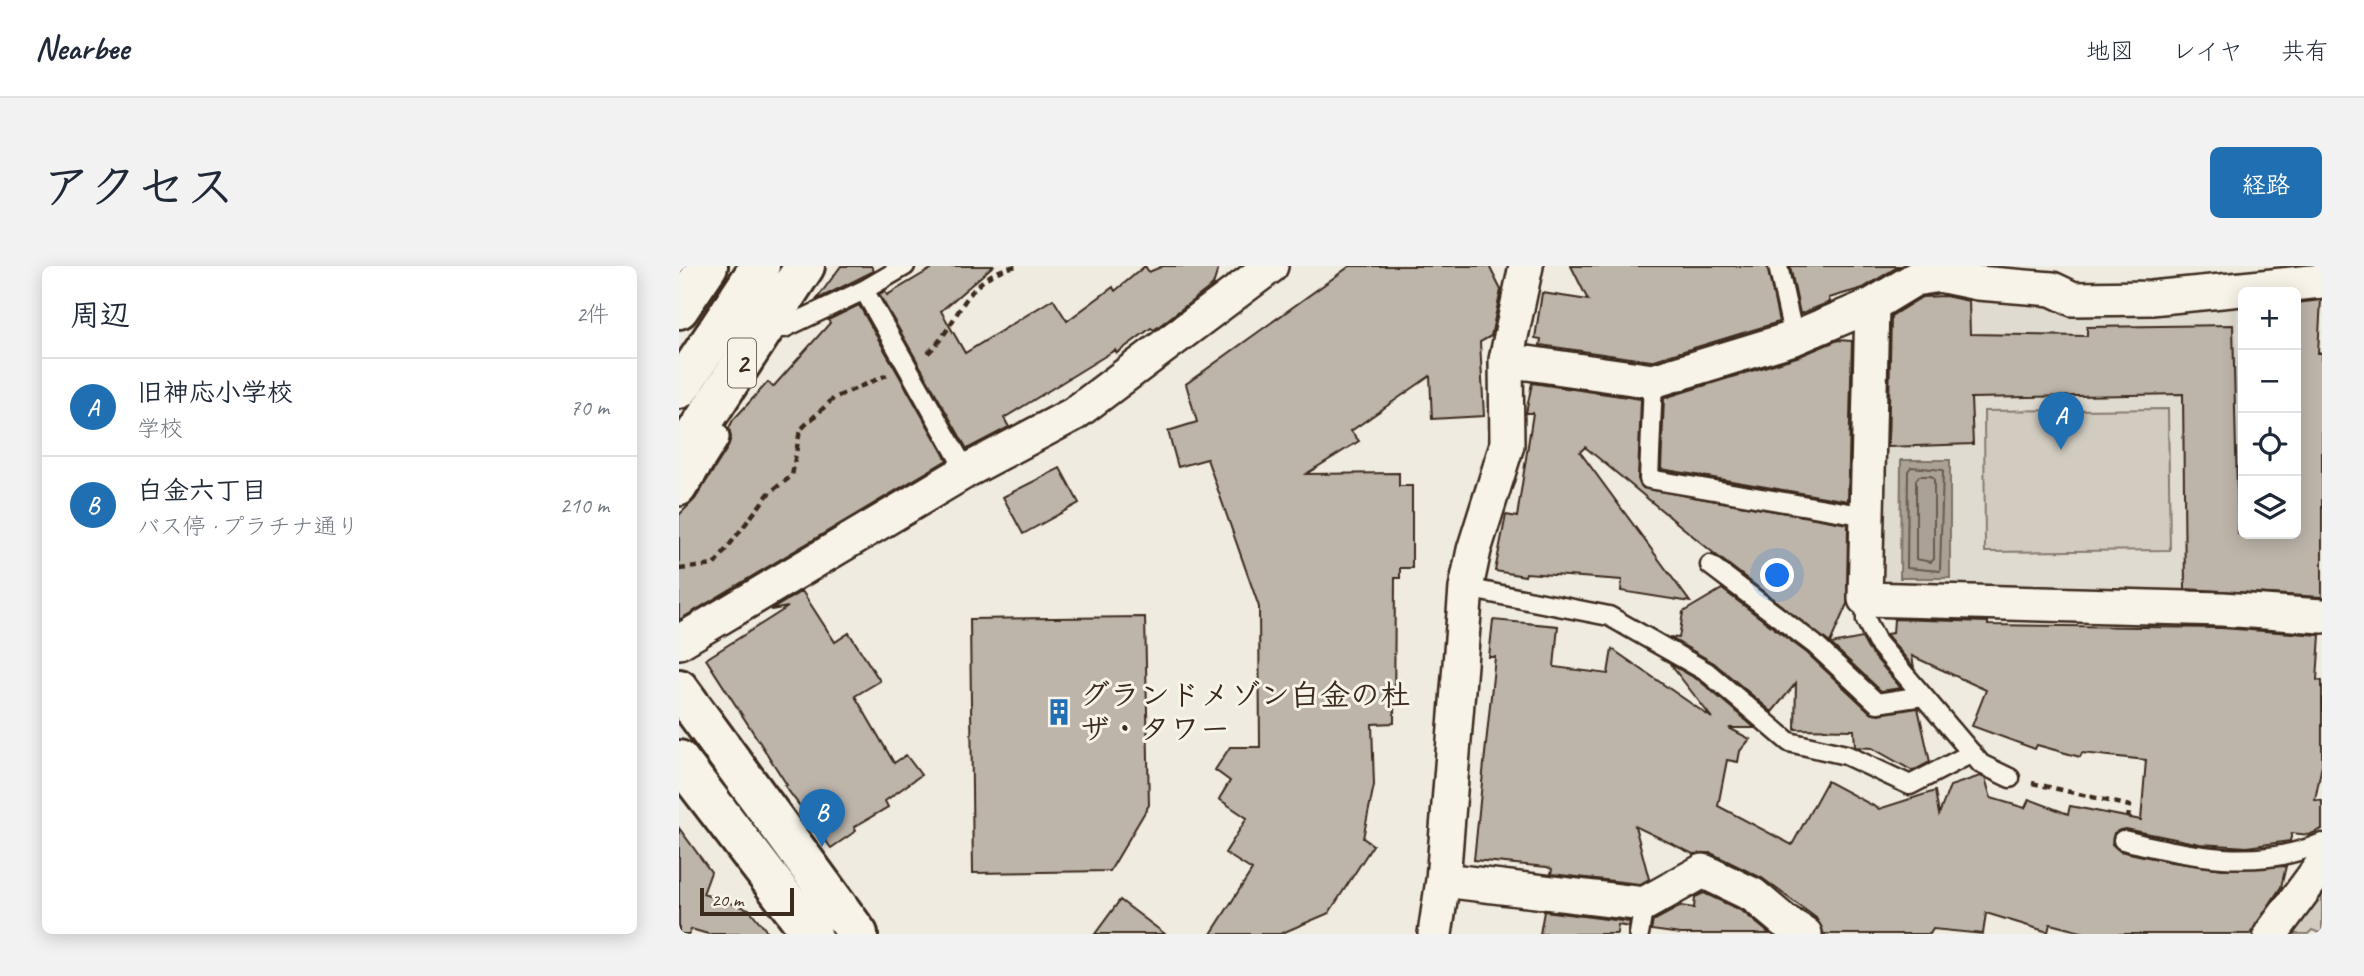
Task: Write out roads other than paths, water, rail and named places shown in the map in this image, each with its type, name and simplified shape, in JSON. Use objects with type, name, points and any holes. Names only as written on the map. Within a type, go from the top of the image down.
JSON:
[{"type":"main road","points":[[679,309],[708,266]]},
{"type":"main road","name":"2","points":[[679,389],[760,266]]},
{"type":"main road","name":"2","points":[[679,459],[805,266]]},
{"type":"main road","points":[[679,689],[858,934]]},
{"type":"main road","points":[[679,760],[812,934]]},
{"type":"street","points":[[679,489],[826,266]]},
{"type":"street","points":[[679,642],[965,471],[1074,414],[1271,266]]},
{"type":"street","points":[[1435,934],[1443,880],[1466,588],[1474,550],[1507,445],[1506,360],[1526,266]]},
{"type":"street","points":[[1506,360],[1653,381],[1794,338],[1872,305],[1915,278],[1939,275],[1978,283],[2052,289],[2073,299],[2151,298],[2322,281]]},
{"type":"street","points":[[1872,305],[1865,599],[2222,609],[2322,616]]},
{"type":"street","points":[[2271,934],[2322,865]]},
{"type":"street","points":[[1443,880],[1641,919],[1703,871],[1753,895],[1784,921],[1805,934]]},
{"type":"lane","points":[[785,328],[865,290],[905,266]]},
{"type":"lane","points":[[1778,266],[1794,338]]},
{"type":"lane","points":[[865,290],[965,471]]},
{"type":"lane","points":[[1653,381],[1649,479],[1867,516]]},
{"type":"lane","points":[[1710,565],[1814,644],[1877,703],[1923,696]]},
{"type":"lane","points":[[1466,588],[1609,616],[1707,672],[1789,742],[1846,755],[1910,785],[1972,753]]},
{"type":"lane","points":[[1865,599],[1866,620],[1877,642],[1982,764],[2010,778]]},
{"type":"lane","points":[[2123,840],[2211,859],[2278,857],[2322,843]]},
{"type":"water","points":[[1901,460],[1950,460],[1950,578],[1900,578]]},
{"type":"place","name":"旧神応小学校","points":[[2061,450]]},
{"type":"place","name":"グランドメゾン白金の杜 ザ・タワー","points":[[1059,712]]},
{"type":"place","name":"白金六丁目","points":[[822,847]]}]
